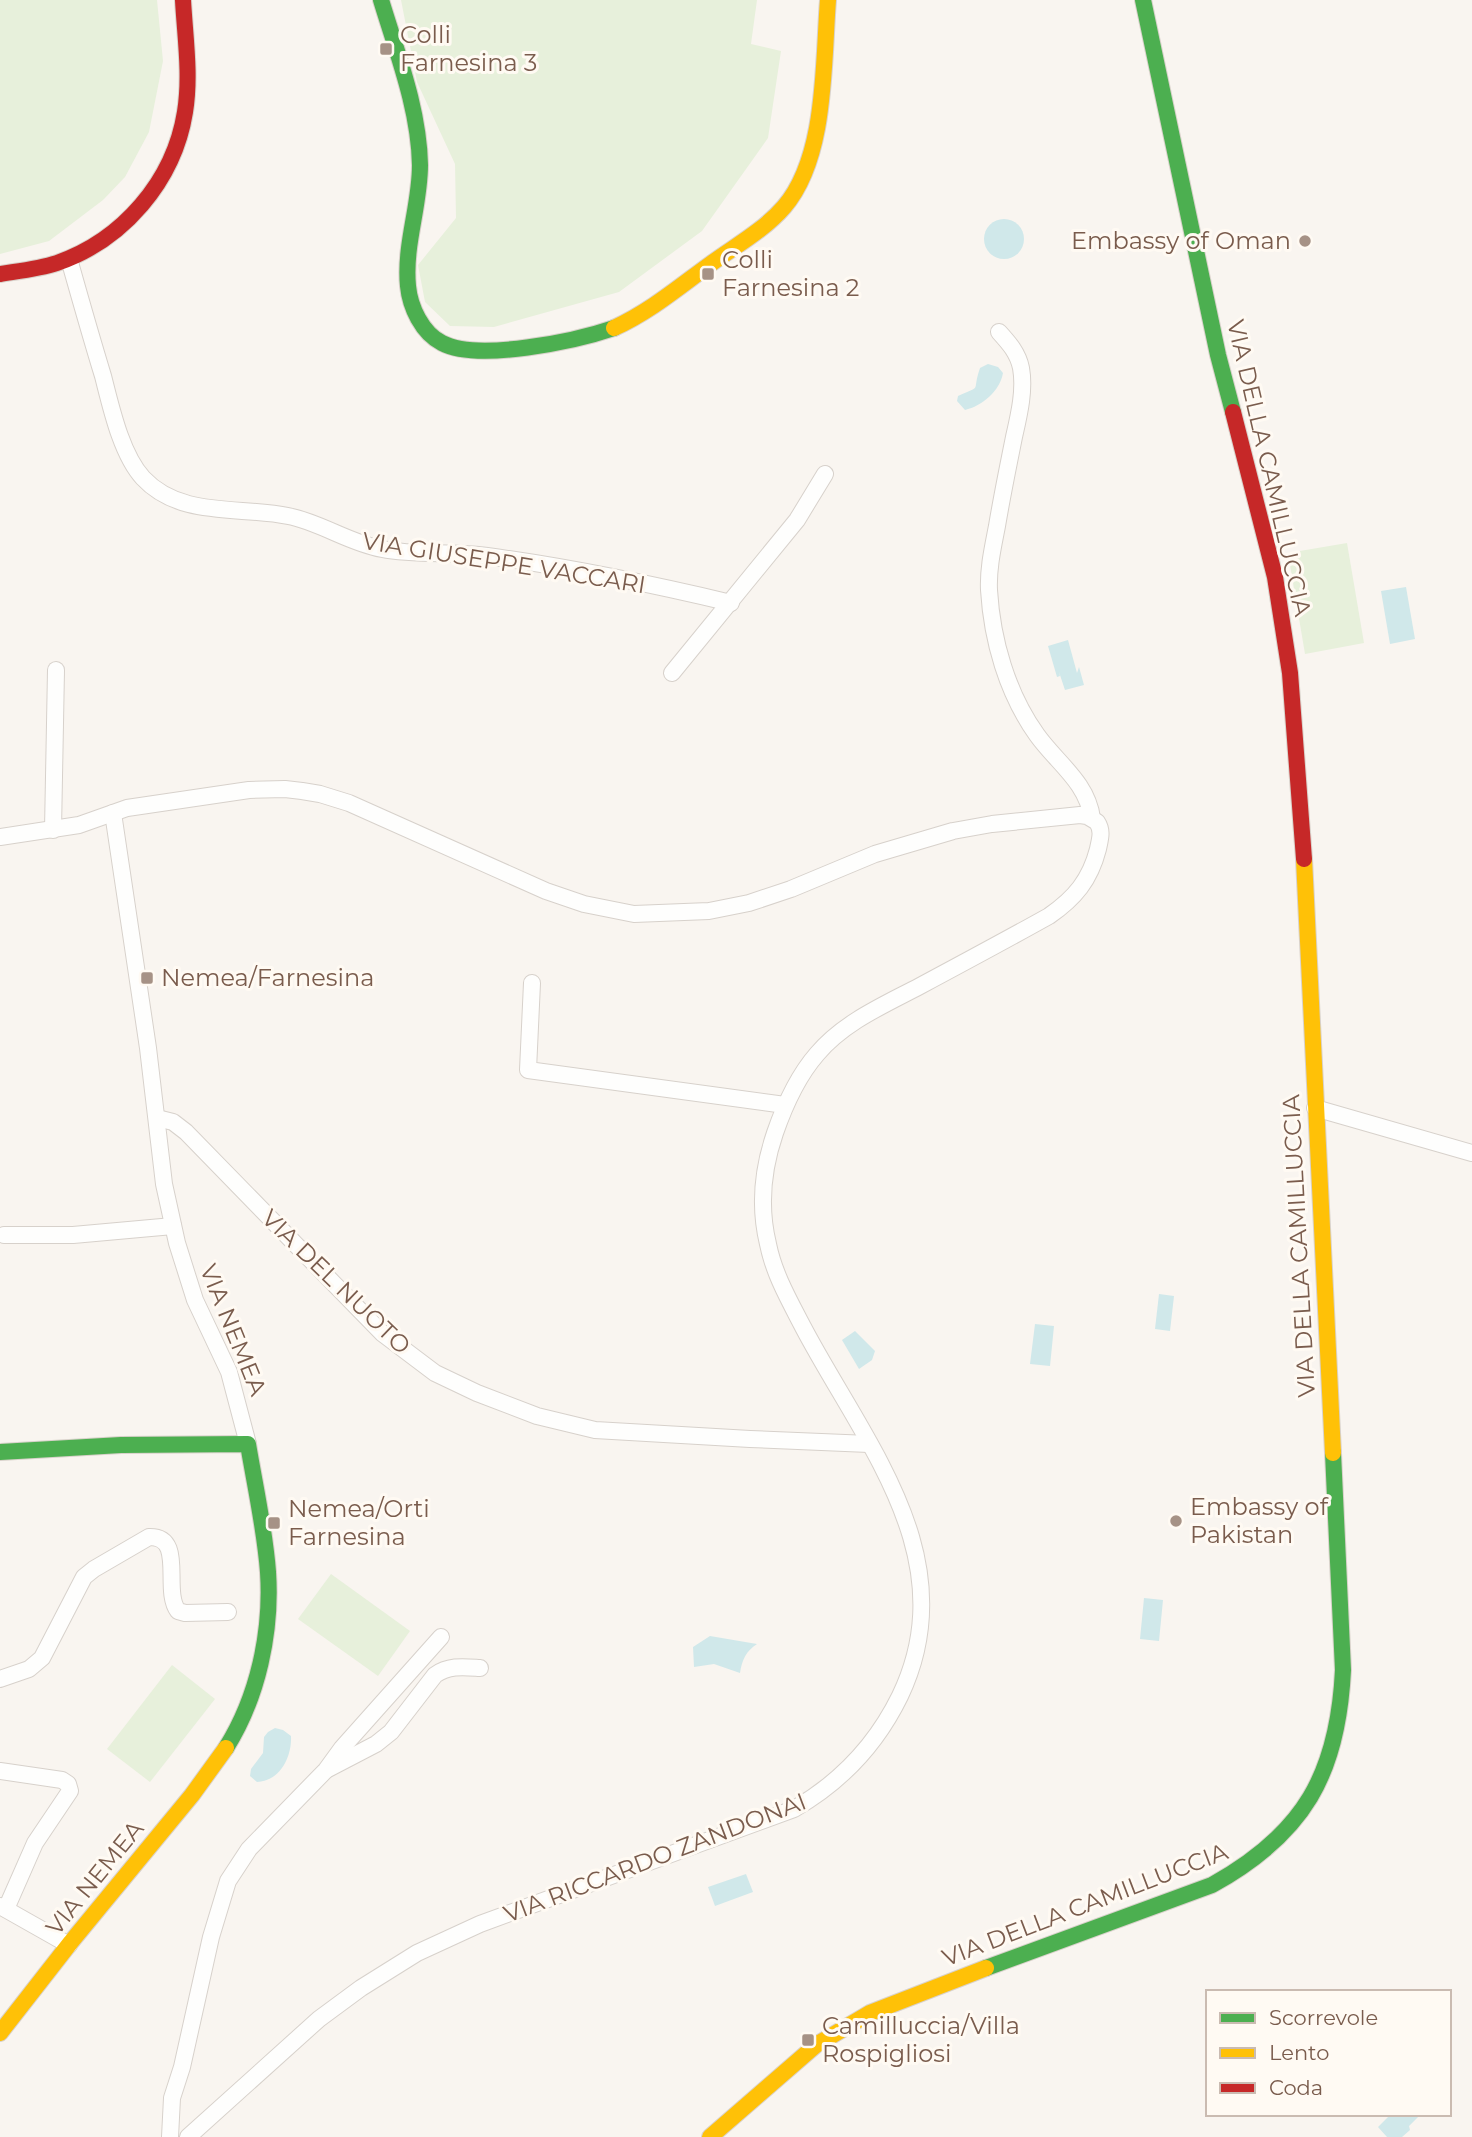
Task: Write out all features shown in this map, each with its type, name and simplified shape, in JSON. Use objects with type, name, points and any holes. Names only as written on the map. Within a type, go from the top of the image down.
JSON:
[{"type":"main road","points":[[0,274],[36,269],[69,259],[96,244],[127,220],[153,190],[174,150],[181,130],[187,95],[183,0]]},
{"type":"main road","points":[[381,0],[418,136],[421,161],[408,265],[409,296],[419,320],[437,340],[447,345],[482,349],[579,340],[616,327],[684,284],[783,209],[802,180],[811,154],[818,110],[828,0]]},
{"type":"main road","name":"VIA DELLA CAMILLUCCIA","points":[[710,2137],[808,2051],[838,2030],[899,2001],[1227,1878],[1257,1859],[1282,1838],[1307,1802],[1317,1785],[1340,1721],[1343,1689],[1301,797],[1293,699],[1279,599],[1267,538],[1218,355],[1143,0]]},
{"type":"main road","points":[[0,1452],[121,1445],[248,1444]]},
{"type":"main road","name":"VIA NEMEA","points":[[0,2033],[219,1759],[235,1733],[251,1697],[267,1629],[269,1590],[248,1444]]},
{"type":"street","name":"VIA GIUSEPPE VACCARI","points":[[69,259],[111,405],[128,453],[144,480],[171,498],[198,507],[297,518],[382,549],[463,553],[513,559],[650,584],[731,603]]},
{"type":"street","name":"VIA RICCARDO ZANDONAI","points":[[188,2137],[319,2018],[417,1953],[480,1924],[785,1814],[814,1798],[864,1753],[884,1725],[904,1687],[915,1657],[920,1613],[920,1576],[909,1528],[902,1506],[787,1296],[769,1249],[764,1217],[764,1178],[773,1138],[785,1105],[807,1065],[819,1051],[849,1026],[1049,916],[1072,899],[1094,864],[1101,831],[1099,824],[1092,818],[1086,794],[1031,726],[1012,690],[999,652],[989,588],[990,561],[1020,410],[1022,380],[1016,355],[999,332]]},
{"type":"street","points":[[672,673],[797,520],[825,474]]},
{"type":"street","points":[[53,831],[56,670]]},
{"type":"street","points":[[0,838],[53,831],[127,808],[181,798],[249,790],[285,789],[320,794],[349,803],[545,891],[602,908],[656,915],[709,911],[749,903],[791,889],[875,853],[953,831],[1080,815],[1092,818]]},
{"type":"street","name":"VIA NEMEA","points":[[113,813],[164,1184],[183,1267],[195,1300],[229,1372],[248,1444]]},
{"type":"street","points":[[532,983],[528,1070],[785,1105]]},
{"type":"street","points":[[1315,1108],[1472,1153]]},
{"type":"street","name":"VIA DEL NUOTO","points":[[157,1118],[173,1122],[186,1132],[382,1333],[435,1373],[477,1393],[537,1416],[595,1430],[869,1444]]},
{"type":"street","points":[[4,1235],[73,1235],[173,1226]]},
{"type":"street","points":[[0,1679],[29,1669],[42,1658],[84,1577],[149,1537],[159,1536],[166,1541],[170,1549],[172,1597],[178,1611],[228,1612]]},
{"type":"street","points":[[170,2137],[172,2098],[182,2067],[211,1937],[228,1881],[249,1849],[326,1770],[342,1748],[441,1637]]},
{"type":"street","points":[[326,1770],[360,1753],[391,1732],[435,1675],[442,1670],[449,1667],[480,1668]]},
{"type":"street","points":[[0,1771],[62,1780],[68,1784],[69,1791],[35,1843],[5,1913],[69,1945]]},
{"type":"green space","points":[[0,0],[157,0],[163,61],[149,132],[125,177],[103,200],[49,241],[0,254]]},
{"type":"green space","points":[[401,0],[757,0],[751,44],[781,51],[768,138],[702,231],[619,292],[494,327],[450,326],[425,302],[418,265],[456,218],[455,164],[417,82]]},
{"type":"green space","points":[[1347,543],[1364,643],[1305,654],[1288,553]]},
{"type":"green space","points":[[331,1574],[410,1631],[378,1676],[298,1619]]},
{"type":"green space","points":[[172,1665],[215,1699],[150,1782],[107,1749]]},
{"type":"water","points":[[1004,219],[1018,225],[1024,239],[1018,253],[1004,259],[990,253],[984,239],[990,225]]},
{"type":"water","points":[[988,364],[998,367],[1003,373],[998,386],[984,401],[965,410],[957,401],[958,396],[974,389],[980,368]]},
{"type":"water","points":[[1406,587],[1415,639],[1390,644],[1381,591]]},
{"type":"water","points":[[1068,640],[1077,673],[1079,667],[1084,685],[1065,690],[1059,672],[1060,676],[1057,677],[1048,646]]},
{"type":"water","points":[[1159,1294],[1174,1296],[1170,1331],[1155,1329]]},
{"type":"water","points":[[1035,1324],[1054,1326],[1050,1366],[1030,1364]]},
{"type":"water","points":[[855,1331],[875,1351],[872,1360],[859,1369],[842,1340]]},
{"type":"water","points":[[1144,1598],[1163,1600],[1159,1641],[1140,1639]]},
{"type":"water","points":[[710,1636],[757,1644],[745,1656],[740,1673],[714,1664],[694,1667],[693,1647]]},
{"type":"water","points":[[275,1728],[291,1736],[287,1760],[278,1773],[265,1781],[257,1782],[250,1776],[251,1769],[263,1753],[264,1737]]},
{"type":"water","points":[[746,1874],[753,1892],[715,1906],[708,1887]]},
{"type":"water","points":[[1389,2116],[1419,2116],[1402,2137],[1387,2137],[1378,2127]]},
{"type":"traffic: fast","points":[[381,0],[406,81],[419,144],[418,195],[407,271],[411,302],[418,319],[429,333],[442,343],[479,350],[527,348],[614,328]]},
{"type":"traffic: fast","points":[[1143,0],[1218,355],[1233,412]]},
{"type":"traffic: fast","points":[[0,1452],[121,1445],[248,1444],[267,1556],[268,1618],[254,1686],[247,1707],[226,1748]]},
{"type":"traffic: fast","points":[[986,1968],[1212,1885],[1271,1845],[1293,1822],[1310,1797],[1324,1770],[1333,1740],[1340,1707],[1343,1670],[1333,1453]]},
{"type":"traffic: slow","points":[[614,328],[653,306],[759,230],[784,207],[798,186],[808,162],[820,108],[828,0]]},
{"type":"traffic: slow","points":[[1304,859],[1333,1453]]},
{"type":"traffic: slow","points":[[0,2033],[192,1795],[226,1748]]},
{"type":"traffic: slow","points":[[710,2137],[816,2045],[870,2013],[986,1968]]},
{"type":"traffic: jam","points":[[0,274],[50,265],[81,253],[124,223],[142,205],[157,184],[179,137],[187,98],[188,70],[183,0]]},
{"type":"traffic: jam","points":[[1233,412],[1275,577],[1290,673],[1304,859]]},
{"type":"place","name":"Colli Farnesina 3","points":[[386,49]]},
{"type":"place","name":"Embassy of Oman","points":[[1305,241]]},
{"type":"place","name":"Colli Farnesina 2","points":[[708,274]]},
{"type":"place","name":"Nemea/Farnesina","points":[[147,978]]},
{"type":"place","name":"Embassy of Pakistan","points":[[1176,1521]]},
{"type":"place","name":"Nemea/Orti Farnesina","points":[[274,1523]]},
{"type":"place","name":"Camilluccia/Villa Rospigliosi","points":[[808,2040]]}]
